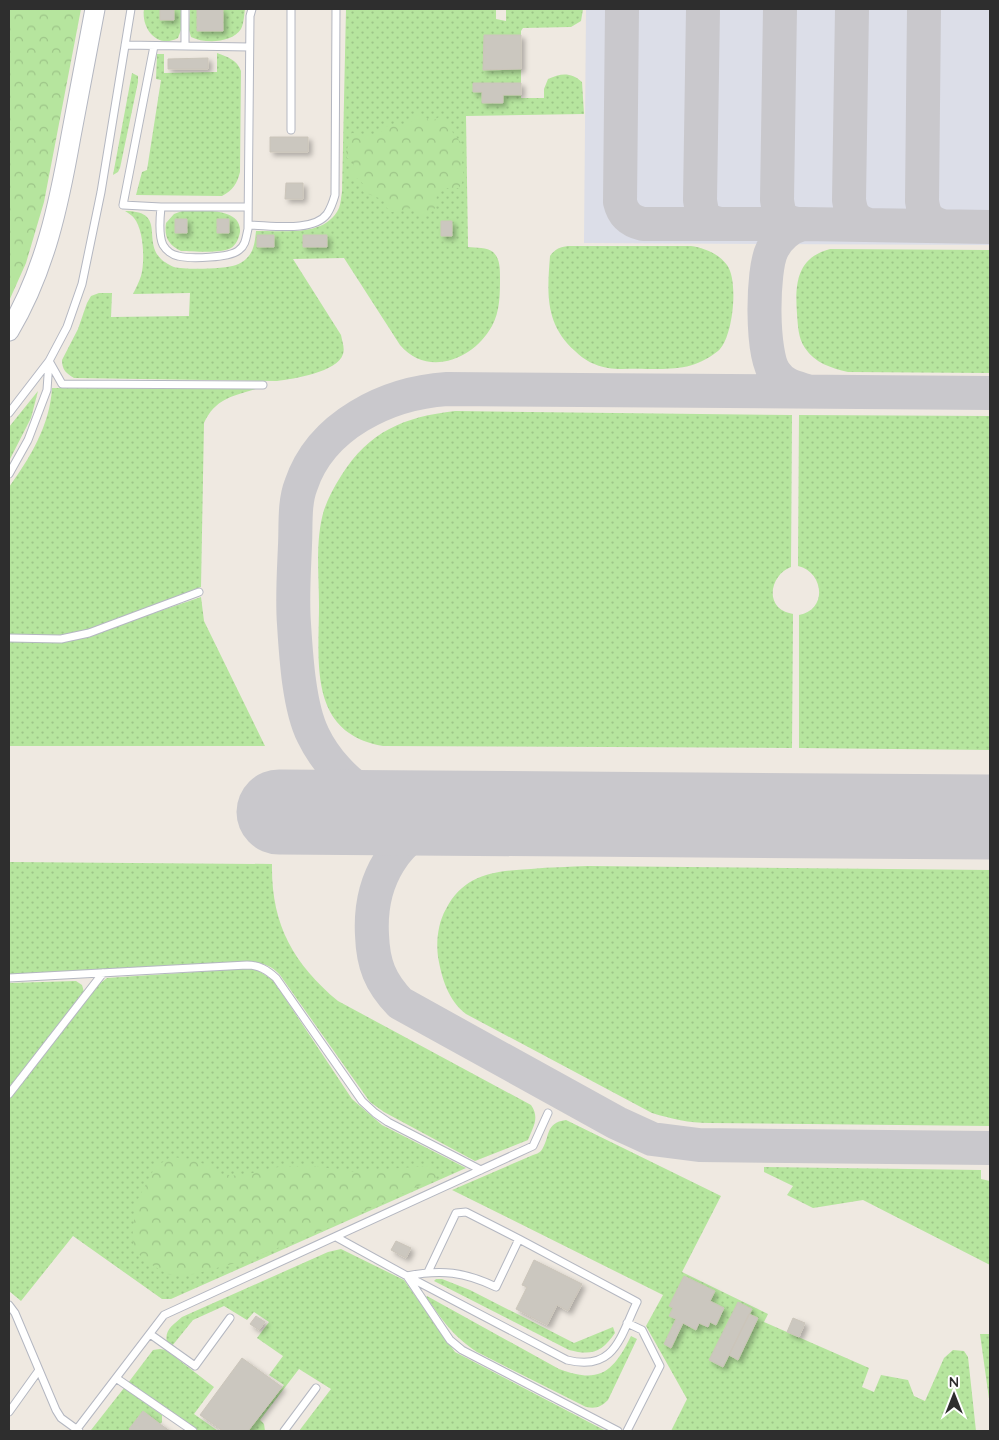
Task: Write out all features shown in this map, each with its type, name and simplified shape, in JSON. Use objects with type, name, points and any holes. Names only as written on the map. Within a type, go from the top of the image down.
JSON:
[{"type":"street","points":[[9,331],[31,288],[53,226],[95,9]]},
{"type":"lane","points":[[9,413],[49,361],[67,327],[82,284],[101,192],[131,9]]},
{"type":"lane","points":[[185,9],[185,46]]},
{"type":"lane","points":[[161,206],[162,244],[168,251],[178,256],[229,256],[239,251],[245,243],[248,225],[249,46],[252,9]]},
{"type":"lane","points":[[291,9],[291,130]]},
{"type":"lane","points":[[248,225],[303,226],[314,224],[327,214],[331,206],[335,195],[336,9]]},
{"type":"lane","points":[[125,46],[249,46]]},
{"type":"lane","points":[[154,46],[123,206],[248,207]]},
{"type":"lane","points":[[49,361],[62,384],[263,385]]},
{"type":"lane","points":[[9,474],[28,440],[46,390],[49,361]]},
{"type":"lane","points":[[9,638],[61,639],[89,633],[199,592]]},
{"type":"lane","points":[[9,978],[247,965],[254,965],[269,971],[276,978],[362,1101],[388,1122],[481,1170]]},
{"type":"lane","points":[[9,1094],[103,973]]},
{"type":"lane","points":[[9,1305],[15,1313],[56,1410],[61,1418],[78,1430],[164,1316],[532,1146],[548,1113]]},
{"type":"lane","points":[[336,1236],[407,1276],[567,1360],[580,1363],[597,1361],[609,1355],[616,1345],[637,1302],[466,1212],[456,1213],[428,1272]]},
{"type":"lane","points":[[407,1276],[428,1272],[450,1272],[477,1278],[496,1287],[519,1239]]},
{"type":"lane","points":[[407,1276],[450,1340],[462,1350],[618,1431]]},
{"type":"lane","points":[[150,1334],[195,1366],[230,1318]]},
{"type":"lane","points":[[627,1324],[642,1330],[660,1366],[627,1431]]},
{"type":"lane","points":[[9,1412],[39,1370]]},
{"type":"lane","points":[[116,1378],[193,1431]]},
{"type":"lane","points":[[284,1431],[316,1388]]},
{"type":"shaded area","points":[[586,9],[990,9],[990,245],[584,243]]},
{"type":"green space","points":[[9,9],[81,9],[44,202],[26,263],[9,301]]},
{"type":"green space","points":[[144,9],[181,9],[181,30],[178,38],[164,41],[152,35],[145,24]]},
{"type":"green space","points":[[190,9],[245,9],[242,27],[237,34],[225,40],[203,41],[191,37],[189,30]]},
{"type":"green space","points":[[346,9],[496,9],[496,19],[506,21],[506,9],[583,9],[581,21],[571,27],[523,28],[521,31],[521,98],[544,98],[544,89],[548,79],[566,74],[574,76],[582,82],[584,114],[466,116],[468,247],[491,250],[497,257],[500,267],[498,308],[495,320],[484,338],[474,348],[450,360],[424,361],[411,355],[400,345],[344,258],[293,259],[341,335],[344,347],[343,354],[333,366],[314,374],[277,381],[74,378],[65,371],[62,360],[78,329],[91,296],[99,293],[112,293],[111,317],[189,316],[190,293],[133,294],[142,270],[143,246],[137,223],[125,211],[138,212],[146,216],[152,228],[153,243],[161,259],[174,267],[187,269],[215,268],[240,263],[251,253],[256,231],[290,231],[314,228],[333,218],[339,208],[342,192]]},
{"type":"green space","points":[[217,53],[235,62],[241,71],[240,172],[236,183],[232,189],[222,196],[136,195],[142,172],[147,170],[161,80],[156,79],[157,54],[164,54],[164,73],[217,72]]},
{"type":"green space","points":[[132,73],[138,76],[138,82],[120,168],[113,175]]},
{"type":"green space","points":[[424,115],[428,120],[434,120],[439,117],[447,119],[453,133],[462,144],[462,181],[459,188],[447,188],[437,194],[435,208],[430,214],[419,215],[414,208],[391,212],[386,207],[384,200],[363,192],[363,184],[359,179],[353,178],[350,172],[353,161],[347,158],[346,152],[350,138],[352,133],[375,135],[385,127],[394,124],[408,126],[415,116]]},
{"type":"green space","points":[[182,211],[217,212],[234,218],[239,224],[240,232],[237,241],[231,248],[221,251],[181,251],[177,249],[168,240],[166,223],[174,214]]},
{"type":"green space","points":[[568,246],[691,246],[715,254],[727,265],[733,284],[731,323],[723,345],[718,351],[701,362],[675,368],[613,369],[599,366],[586,360],[565,341],[553,319],[550,308],[548,283],[550,256],[558,249]]},
{"type":"green space","points":[[830,249],[990,250],[990,373],[848,372],[830,367],[814,358],[805,348],[800,336],[796,303],[798,283],[804,266],[810,259]]},
{"type":"green space","points":[[52,388],[256,389],[225,400],[213,409],[204,423],[201,587],[148,607],[151,614],[201,597],[204,621],[265,746],[9,746],[9,487],[38,440],[47,415]]},
{"type":"green space","points":[[38,391],[31,418],[9,461],[9,427]]},
{"type":"green space","points":[[455,411],[792,415],[791,567],[777,578],[774,584],[773,596],[774,602],[781,610],[793,614],[792,748],[383,746],[359,739],[341,727],[330,711],[323,692],[319,672],[318,545],[321,521],[329,497],[352,461],[376,437],[404,422],[420,417]]},
{"type":"green space","points":[[799,415],[990,416],[990,750],[799,748],[799,615],[808,612],[815,606],[819,591],[813,575],[798,566]]},
{"type":"green space","points":[[9,862],[272,864],[273,886],[281,924],[297,957],[322,987],[338,1001],[531,1105],[535,1118],[534,1127],[528,1140],[475,1161],[384,1112],[370,1102],[280,975],[263,964],[249,962],[9,975]]},
{"type":"green space","points":[[552,867],[990,870],[990,1126],[709,1123],[674,1119],[652,1113],[466,1014],[450,996],[438,957],[439,926],[443,914],[453,897],[471,881],[493,873]]},
{"type":"green space","points":[[254,968],[273,980],[352,1099],[382,1125],[466,1168],[171,1299],[162,1299],[73,1236],[21,1301],[9,1291],[9,1099],[83,1002],[107,978]]},
{"type":"green space","points":[[76,981],[82,985],[84,992],[82,999],[9,1089],[9,983]]},
{"type":"green space","points":[[566,1120],[721,1196],[682,1272],[768,1314],[764,1322],[869,1368],[862,1387],[874,1392],[881,1375],[908,1380],[914,1396],[925,1401],[944,1358],[953,1350],[964,1351],[968,1357],[976,1431],[671,1431],[687,1399],[646,1326],[663,1295],[452,1190],[541,1151],[551,1127]]},
{"type":"green space","points":[[171,1157],[191,1159],[209,1166],[220,1174],[239,1176],[283,1166],[316,1166],[349,1172],[429,1166],[436,1171],[436,1178],[326,1229],[283,1246],[243,1261],[181,1276],[167,1274],[152,1265],[136,1252],[132,1239],[136,1203],[155,1167]]},
{"type":"green space","points":[[764,1167],[981,1170],[981,1179],[990,1181],[990,1265],[863,1200],[813,1208],[787,1195],[793,1186],[764,1172]]},
{"type":"green space","points":[[341,1249],[404,1280],[455,1352],[606,1431],[299,1431],[331,1389],[299,1369],[260,1420],[264,1424],[265,1431],[248,1431],[284,1385],[269,1375],[283,1356],[257,1338],[269,1322],[254,1312],[247,1320],[224,1306],[193,1320],[172,1346],[167,1343],[168,1331],[182,1317],[328,1252]]},
{"type":"green space","points":[[442,1279],[470,1290],[574,1343],[613,1327],[615,1333],[606,1345],[596,1351],[584,1353],[569,1350],[434,1281]]},
{"type":"green space","points":[[427,1296],[559,1369],[573,1373],[595,1375],[603,1372],[618,1359],[631,1336],[637,1339],[608,1400],[598,1407],[586,1407],[477,1352],[449,1328]]},
{"type":"green space","points":[[980,1334],[990,1334],[990,1406]]},
{"type":"green space","points":[[153,1350],[166,1350],[214,1387],[194,1414],[218,1431],[199,1431],[128,1383]]},
{"type":"green space","points":[[124,1388],[162,1415],[162,1422],[160,1424],[143,1411],[129,1429],[131,1431],[91,1430]]},
{"type":"building","points":[[160,9],[174,9],[174,20],[160,20]]},
{"type":"building","points":[[197,9],[223,9],[223,31],[197,31]]},
{"type":"building","points":[[484,35],[521,35],[521,69],[483,70]]},
{"type":"building","points":[[208,58],[208,69],[168,69],[168,59]]},
{"type":"building","points":[[473,83],[521,83],[521,95],[503,95],[503,103],[482,103],[482,92],[473,92]]},
{"type":"building","points":[[270,137],[308,137],[308,152],[270,152]]},
{"type":"building","points":[[286,183],[303,183],[303,199],[285,199]]},
{"type":"building","points":[[175,219],[187,219],[187,233],[175,233]]},
{"type":"building","points":[[217,219],[229,219],[229,233],[217,233]]},
{"type":"building","points":[[441,221],[452,221],[452,236],[441,236]]},
{"type":"building","points":[[257,235],[274,235],[274,247],[257,247]]},
{"type":"building","points":[[303,235],[327,235],[327,247],[303,247]]},
{"type":"building","points":[[396,1241],[411,1248],[406,1258],[391,1250]]},
{"type":"building","points":[[534,1260],[582,1284],[568,1311],[557,1305],[547,1325],[516,1309],[527,1287],[522,1285]]},
{"type":"building","points":[[684,1276],[715,1291],[710,1301],[724,1308],[716,1325],[710,1322],[708,1327],[699,1323],[696,1330],[683,1323],[671,1348],[664,1344],[676,1319],[669,1316],[673,1308],[669,1306]]},
{"type":"building","points":[[738,1302],[752,1309],[723,1367],[709,1360]]},
{"type":"building","points":[[749,1314],[758,1318],[738,1360],[729,1355]]},
{"type":"building","points":[[256,1316],[265,1322],[259,1330],[250,1324]]},
{"type":"building","points":[[793,1318],[805,1323],[799,1337],[787,1332]]},
{"type":"building","points":[[242,1358],[282,1387],[248,1431],[223,1431],[200,1415]]},
{"type":"building","points":[[143,1411],[170,1431],[131,1431],[129,1429]]},
{"type":"taxiway","points":[[622,9],[620,202],[625,214],[634,221],[643,224],[803,224]]},
{"type":"taxiway","points":[[703,9],[700,200],[705,217],[710,221],[720,224]]},
{"type":"taxiway","points":[[780,9],[777,200],[782,217],[787,221],[797,224]]},
{"type":"taxiway","points":[[852,9],[849,200],[854,216],[869,225]]},
{"type":"taxiway","points":[[924,9],[922,201],[927,217],[942,226]]},
{"type":"taxiway","points":[[807,391],[789,385],[778,377],[770,363],[767,349],[764,312],[766,275],[772,250],[785,233],[803,224],[990,227]]},
{"type":"taxiway","points":[[414,813],[374,798],[360,790],[336,770],[323,753],[313,735],[308,724],[301,696],[293,604],[297,499],[311,464],[324,445],[340,429],[380,405],[402,397],[447,389],[990,393]]},
{"type":"taxiway","points":[[471,814],[449,818],[430,825],[414,835],[400,847],[389,862],[381,878],[375,896],[372,915],[374,955],[379,972],[387,988],[400,1003],[617,1123],[652,1139],[699,1145],[990,1148]]},
{"type":"runway","points":[[279,812],[990,817]]}]
